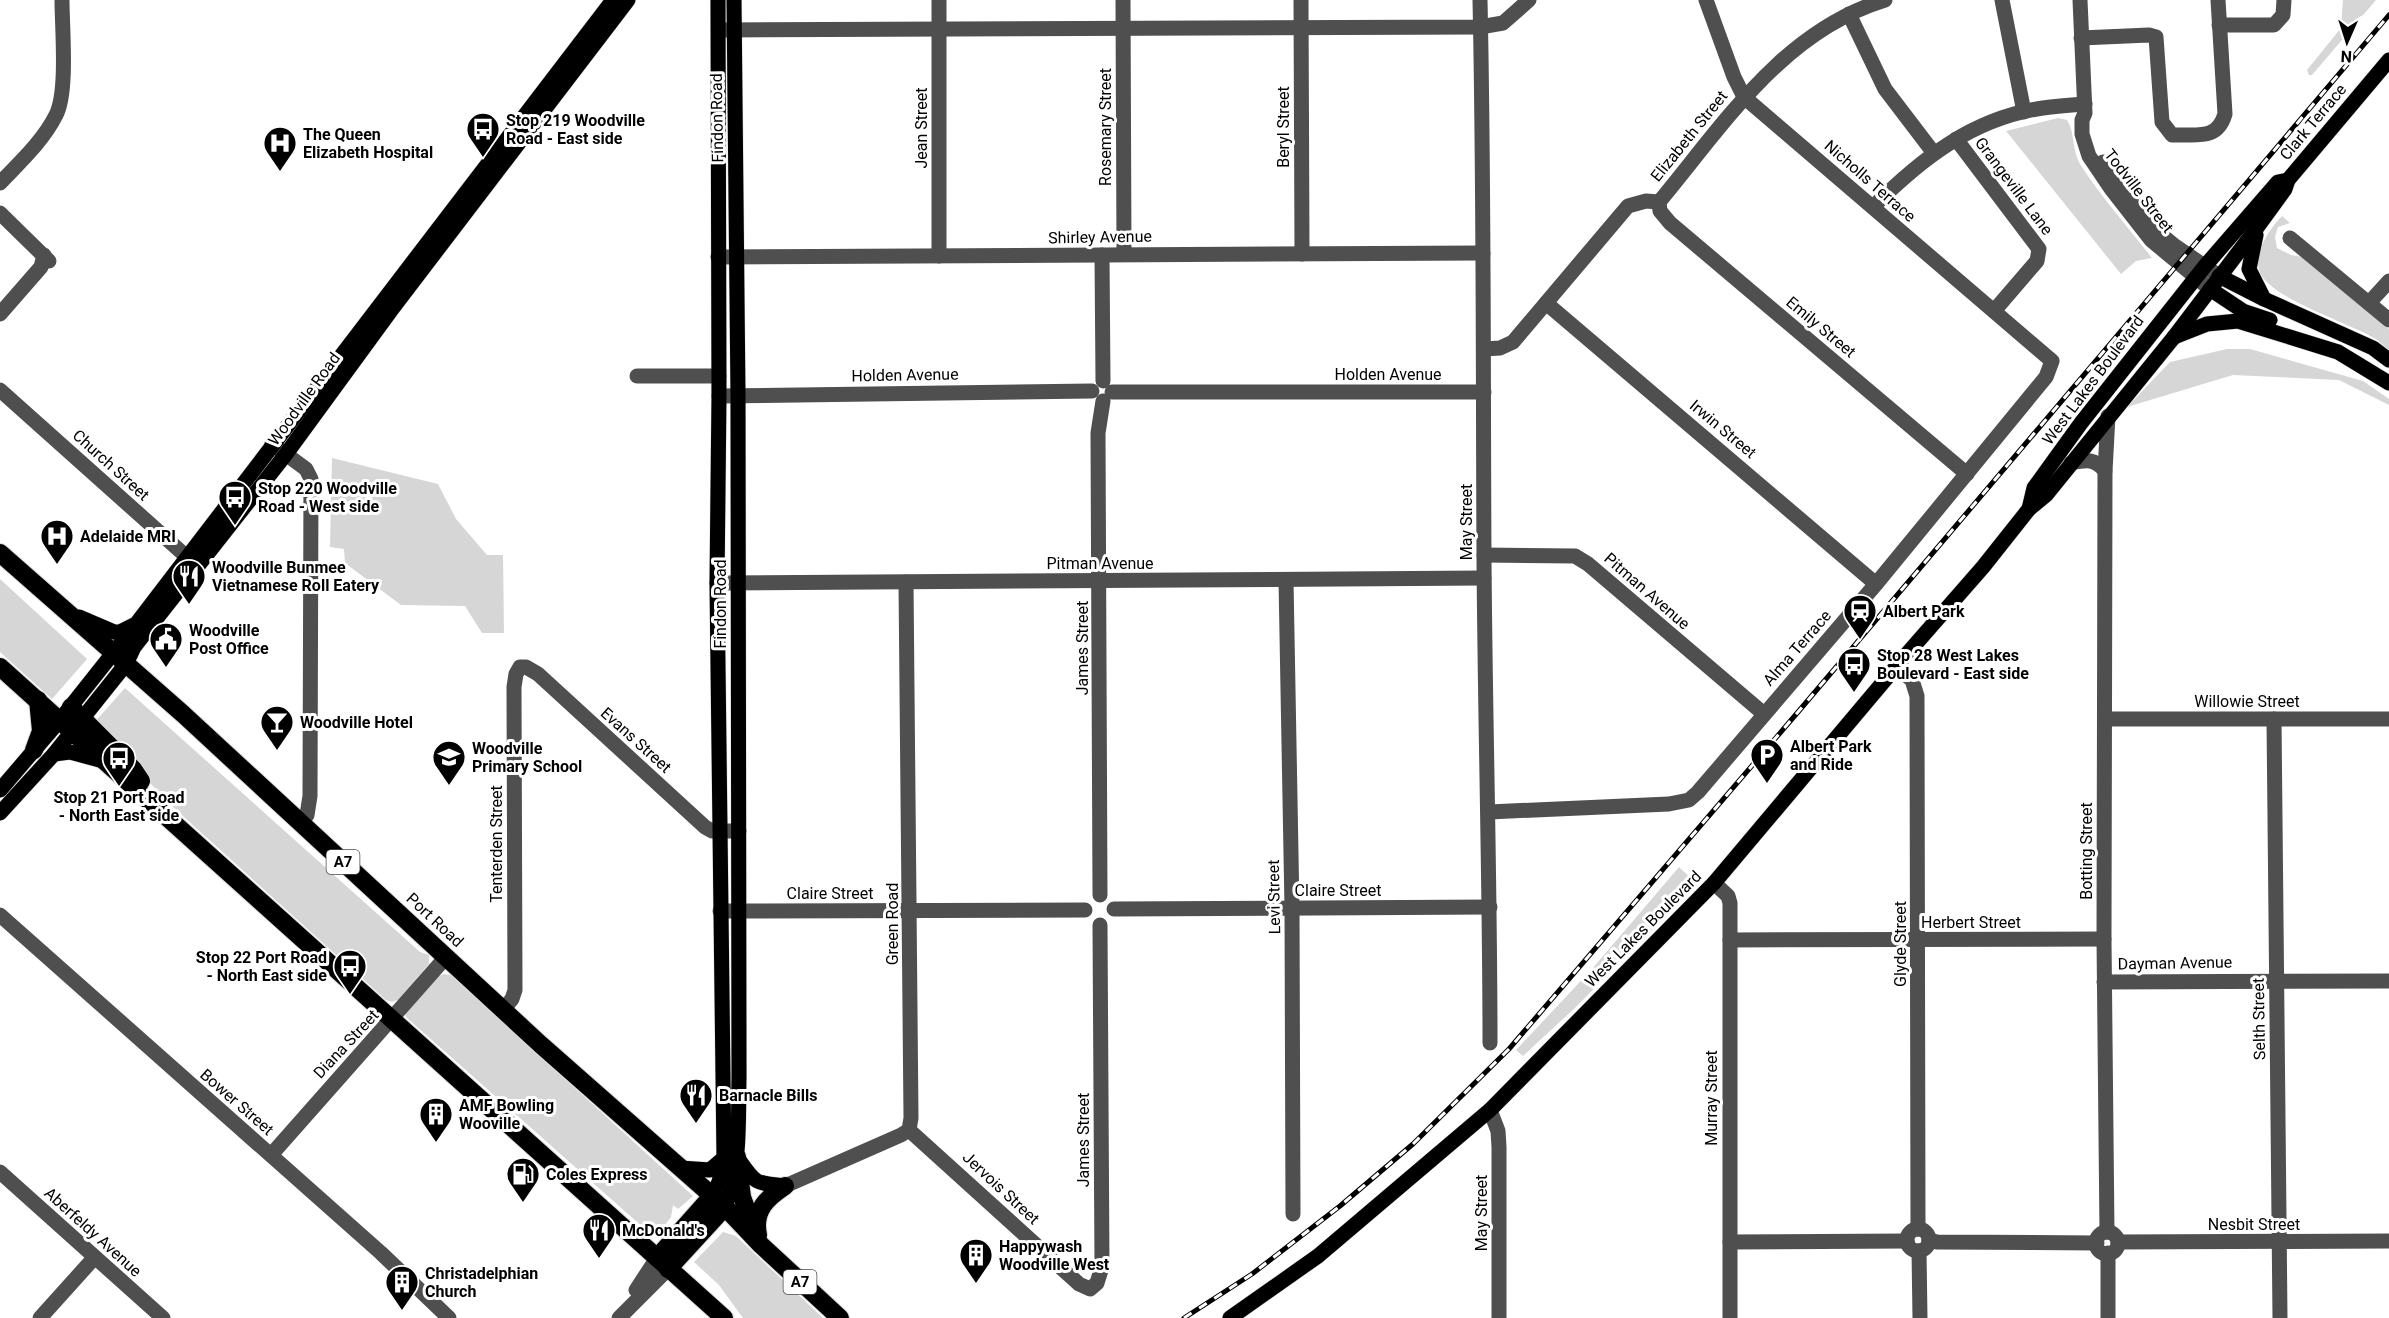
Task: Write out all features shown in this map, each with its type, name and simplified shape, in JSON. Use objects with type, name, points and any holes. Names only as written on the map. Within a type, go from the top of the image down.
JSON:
[{"type":"highway","name":"Port Road","points":[[0,553],[120,658],[503,1010],[719,1201],[761,1245],[840,1318]]},
{"type":"highway","points":[[0,667],[38,700],[71,719],[132,769],[160,810]]},
{"type":"highway","points":[[34,750],[41,731],[38,700]]},
{"type":"highway","points":[[71,719],[106,762],[724,1318]]},
{"type":"highway","points":[[730,1157],[742,1199],[761,1245]]},
{"type":"highway","points":[[761,1245],[757,1230],[758,1214],[766,1199],[785,1186]]},
{"type":"highway","points":[[662,1264],[719,1201]]},
{"type":"main road","name":"Woodville Road","points":[[120,658],[134,647],[272,444],[613,0]]},
{"type":"main road","name":"Woodville Road","points":[[0,790],[34,750],[71,719],[120,658],[138,623],[286,454],[392,309],[628,0]]},
{"type":"main road","name":"Findon Road","points":[[718,0],[726,30],[737,257],[739,831],[730,1157]]},
{"type":"main road","name":"Findon Road","points":[[719,1201],[731,1191],[718,831],[718,257],[726,30],[734,0]]},
{"type":"main road","name":"Clark Terrace","points":[[2220,276],[2256,230],[2285,189],[2288,180],[2389,60]]},
{"type":"main road","name":"Clark Terrace","points":[[2200,272],[2278,182],[2288,180]]},
{"type":"main road","points":[[2256,230],[2256,244],[2251,252],[2249,269],[2264,299]]},
{"type":"main road","name":"West Lakes Boulevard","points":[[2029,509],[2034,488],[2200,272]]},
{"type":"main road","name":"West Lakes Boulevard","points":[[1230,1318],[1318,1256],[1490,1110],[1714,883],[1983,567],[2029,509],[2046,495],[2174,337],[2220,276],[2264,299],[2373,348],[2389,360]]},
{"type":"main road","name":"West Lakes Boulevard","points":[[2210,289],[2242,311],[2275,322],[2284,335]]},
{"type":"main road","name":"West Lakes Boulevard","points":[[2174,337],[2207,324],[2238,321],[2338,352],[2389,383]]},
{"type":"main road","points":[[65,610],[114,632],[120,632],[138,623]]},
{"type":"main road","name":"Woodville Road","points":[[0,813],[54,754],[71,719]]},
{"type":"main road","points":[[54,754],[70,752],[106,762]]},
{"type":"main road","points":[[680,1168],[710,1170],[730,1157],[760,1184],[785,1186]]},
{"type":"street","points":[[0,183],[43,136],[57,113],[62,95],[62,0]]},
{"type":"street","name":"Jean Street","points":[[939,0],[939,256]]},
{"type":"street","name":"Rosemary Street","points":[[1122,0],[1124,254]]},
{"type":"street","name":"Beryl Street","points":[[1300,0],[1302,254]]},
{"type":"street","name":"May Street","points":[[1480,0],[1490,1043]]},
{"type":"street","points":[[726,30],[1480,27],[1503,23],[1529,0]]},
{"type":"street","name":"Nicholls Terrace","points":[[1707,0],[1734,77],[1744,97],[2052,361]]},
{"type":"street","name":"Elizabeth Street","points":[[1484,349],[1500,348],[1513,342],[1628,206],[1646,201],[1659,202],[1744,97],[1784,57],[1827,26],[1849,14],[1885,0]]},
{"type":"street","points":[[2002,0],[2024,112]]},
{"type":"street","name":"Todville Street","points":[[2079,0],[2085,108],[2082,134],[2088,156],[2145,233],[2171,250]]},
{"type":"street","points":[[2082,39],[2150,35],[2156,37],[2162,122],[2172,135],[2211,134],[2221,126],[2225,114],[2218,0]]},
{"type":"street","points":[[2219,25],[2274,25],[2283,15],[2284,0]]},
{"type":"street","points":[[1849,14],[1886,89],[1933,152]]},
{"type":"street","points":[[1873,207],[1933,152],[1956,139],[1997,120],[2024,112],[2085,108]]},
{"type":"street","name":"Grangeville Lane","points":[[1956,139],[2039,249],[2037,261],[1994,311]]},
{"type":"street","name":"Emily Street","points":[[1659,202],[1660,211],[1670,223],[1968,474]]},
{"type":"street","points":[[0,213],[47,259],[0,314]]},
{"type":"street","points":[[2290,237],[2389,320]]},
{"type":"street","name":"West Lakes Boulevard","points":[[2171,250],[2200,272],[2210,289]]},
{"type":"street","name":"Shirley Avenue","points":[[718,257],[1483,253]]},
{"type":"street","name":"James Street","points":[[1100,895],[1098,433],[1103,391],[1102,255]]},
{"type":"street","name":"West Lakes Boulevard","points":[[2200,272],[2220,276]]},
{"type":"street","points":[[2369,303],[2389,281]]},
{"type":"street","name":"Irwin Street","points":[[1546,303],[1876,584]]},
{"type":"street","name":"Alma Terrace","points":[[1489,812],[1669,804],[1689,800],[1968,474],[2046,377],[2052,361]]},
{"type":"street","points":[[637,376],[719,376]]},
{"type":"street","name":"Church Street","points":[[0,390],[193,562]]},
{"type":"street","name":"Holden Avenue","points":[[719,396],[1103,391],[1484,392]]},
{"type":"street","name":"Botting Street","points":[[2108,416],[2104,471],[2104,982],[2108,1318]]},
{"type":"street","points":[[272,444],[306,469],[311,478],[310,796],[307,815],[301,823]]},
{"type":"street","points":[[2071,463],[2091,460],[2100,465],[2104,471]]},
{"type":"street","name":"Pitman Avenue","points":[[1484,555],[1575,556],[1588,564],[1764,714]]},
{"type":"street","name":"Pitman Avenue","points":[[717,583],[1484,578]]},
{"type":"street","name":"Levi Street","points":[[1286,580],[1292,908],[1293,1214]]},
{"type":"street","name":"Green Road","points":[[906,582],[910,910],[911,1118],[909,1130]]},
{"type":"street","name":"Evans Street","points":[[516,674],[520,667],[526,667],[538,674],[705,827],[718,831]]},
{"type":"street","name":"Glyde Street","points":[[1896,667],[1912,680],[1917,696],[1920,1318]]},
{"type":"street","name":"Tenterden Street","points":[[503,1010],[512,999],[515,990],[514,697],[516,674]]},
{"type":"street","name":"Willowie Street","points":[[2105,719],[2389,719]]},
{"type":"street","name":"Selth Street","points":[[2274,719],[2280,1318]]},
{"type":"street","points":[[718,831],[739,831]]},
{"type":"street","name":"Murray Street","points":[[1714,883],[1728,897],[1730,903],[1730,1318]]},
{"type":"street","points":[[1100,895],[1111,901],[1114,909],[1112,918],[1100,924],[1088,919],[1085,910],[1091,898],[1100,895]]},
{"type":"street","name":"Claire Street","points":[[1114,909],[1490,907]]},
{"type":"street","name":"Claire Street","points":[[720,911],[1085,910]]},
{"type":"street","name":"Bower Street","points":[[0,915],[381,1253],[449,1318]]},
{"type":"street","name":"James Street","points":[[1097,1283],[1102,1267],[1100,924]]},
{"type":"street","name":"Herbert Street","points":[[1730,940],[2104,939]]},
{"type":"street","name":"Diana Street","points":[[271,1155],[446,957]]},
{"type":"street","name":"Dayman Avenue","points":[[2104,982],[2389,981]]},
{"type":"street","name":"May Street","points":[[1490,1110],[1498,1131],[1499,1147],[1499,1318]]},
{"type":"street","points":[[785,1186],[909,1130]]},
{"type":"street","name":"Jervois Street","points":[[909,1130],[1078,1284],[1090,1289],[1097,1283]]},
{"type":"street","name":"Aberfeldy Avenue","points":[[0,1172],[163,1318]]},
{"type":"street","name":"Nesbit Street","points":[[1730,1242],[2389,1241]]},
{"type":"street","points":[[40,1318],[94,1258]]},
{"type":"street","points":[[621,1315],[631,1308],[662,1264]]},
{"type":"shaded area","points":[[2343,0],[2376,0],[2312,75],[2309,75],[2307,70],[2341,28]]},
{"type":"shaded area","points":[[2058,118],[2067,120],[2070,125],[2077,159],[2088,176],[2152,258],[2136,261],[2121,274],[2006,131]]},
{"type":"shaded area","points":[[2282,216],[2290,223],[2278,227],[2275,237],[2277,248],[2291,255],[2303,257],[2389,329],[2389,350],[2374,338],[2276,290],[2265,280],[2258,263],[2261,248],[2268,234]]},
{"type":"shaded area","points":[[2227,349],[2250,349],[2363,381],[2389,399],[2389,405],[2339,380],[2233,375],[2127,407],[2170,362]]},
{"type":"shaded area","points":[[332,458],[438,484],[456,519],[487,555],[503,555],[504,633],[482,633],[465,606],[401,605],[345,563],[344,549],[330,547]]},
{"type":"shaded area","points":[[0,579],[87,659],[52,699],[0,652]]},
{"type":"shaded area","points":[[125,688],[420,952],[429,955],[429,964],[398,1000],[392,1002],[386,1000],[174,808],[93,724]]},
{"type":"shaded area","points":[[1679,867],[1697,884],[1576,1007],[1523,1056],[1516,1050],[1592,969]]},
{"type":"shaded area","points":[[451,975],[693,1196],[678,1209],[673,1205],[671,1217],[655,1238],[407,1018],[405,1015],[407,1011],[439,976]]},
{"type":"shaded area","points":[[723,1232],[736,1236],[823,1318],[743,1318],[719,1285],[694,1262]]},
{"type":"railway","points":[[1184,1318],[1252,1274],[1340,1206],[1413,1144],[1509,1049],[2389,15]]},
{"type":"place","name":"Stop 219 Woodville Road - East side","points":[[483,158]]},
{"type":"place","name":"The Queen Elizabeth Hospital","points":[[280,172]]},
{"type":"place","name":"Stop 220 Woodville Road - West side","points":[[235,526]]},
{"type":"place","name":"Adelaide MRI","points":[[57,565]]},
{"type":"place","name":"Woodville Bunmee Vietnamese Roll Eatery","points":[[189,605]]},
{"type":"place","name":"Albert Park","points":[[1860,640]]},
{"type":"place","name":"Woodville Post Office","points":[[166,668]]},
{"type":"place","name":"Stop 28 West Lakes Boulevard - East side","points":[[1854,693]]},
{"type":"place","name":"Woodville Hotel","points":[[277,751]]},
{"type":"place","name":"Albert Park and Ride","points":[[1767,784]]},
{"type":"place","name":"Woodville Primary School","points":[[449,786]]},
{"type":"place","name":"Stop 21 Port Road - North East side","points":[[119,787]]},
{"type":"place","name":"Stop 22 Port Road - North East side","points":[[350,995]]},
{"type":"place","name":"Barnacle Bills","points":[[696,1124]]},
{"type":"place","name":"AMF Bowling Wooville","points":[[436,1143]]},
{"type":"place","name":"Coles Express","points":[[523,1203]]},
{"type":"place","name":"McDonald's","points":[[599,1259]]},
{"type":"place","name":"Happywash Woodville West","points":[[976,1284]]},
{"type":"place","name":"Christadelphian Church","points":[[402,1311]]}]
